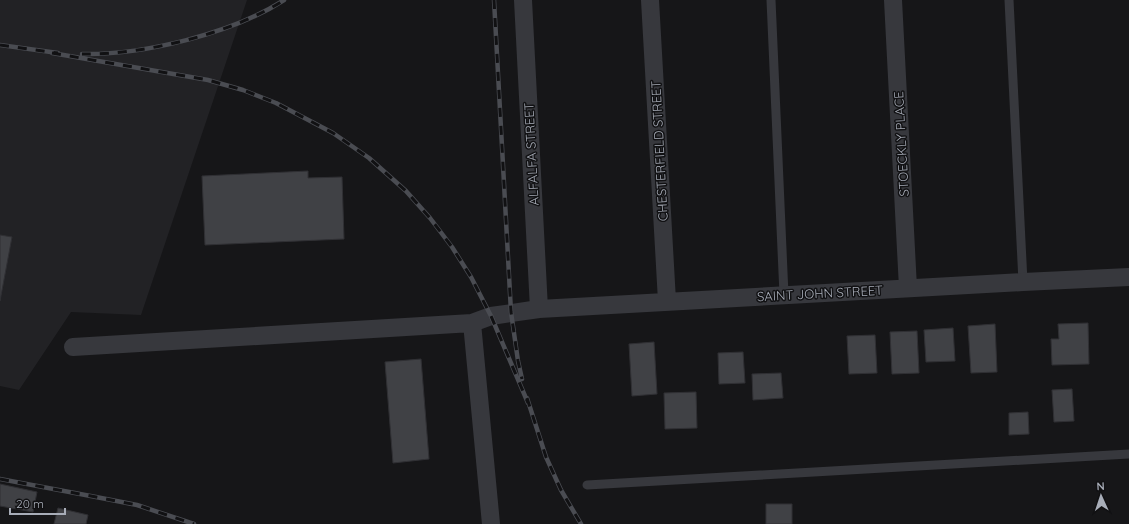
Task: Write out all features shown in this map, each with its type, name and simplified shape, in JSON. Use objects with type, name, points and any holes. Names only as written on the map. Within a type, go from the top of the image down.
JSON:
[{"type":"street","name":"ALFALFA STREET","points":[[523,0],[539,309]]},
{"type":"street","name":"CHESTERFIELD STREET","points":[[650,0],[667,301]]},
{"type":"street","name":"STOECKLY PLACE","points":[[893,0],[908,288]]},
{"type":"street","name":"SAINT JOHN STREET","points":[[73,347],[472,323],[491,316],[539,309],[1129,277]]},
{"type":"street","points":[[472,323],[491,524]]},
{"type":"lane","points":[[771,0],[784,295]]},
{"type":"lane","points":[[1009,0],[1023,282]]},
{"type":"lane","points":[[587,485],[1129,454]]},
{"type":"shaded area","points":[[0,0],[247,0],[141,315],[71,312],[19,390],[0,386]]},
{"type":"building","points":[[308,171],[308,178],[342,177],[344,239],[205,245],[202,176]]},
{"type":"building","points":[[0,235],[12,237],[0,301]]},
{"type":"building","points":[[1088,323],[1089,364],[1052,365],[1051,339],[1059,339],[1058,324]]},
{"type":"building","points":[[995,324],[997,372],[971,373],[968,326]]},
{"type":"building","points":[[953,328],[955,361],[926,362],[924,330]]},
{"type":"building","points":[[917,331],[919,373],[892,374],[890,332]]},
{"type":"building","points":[[875,335],[877,373],[849,374],[847,336]]},
{"type":"building","points":[[654,342],[657,394],[632,396],[629,344]]},
{"type":"building","points":[[743,352],[745,383],[719,384],[718,353]]},
{"type":"building","points":[[421,359],[429,459],[393,463],[385,362]]},
{"type":"building","points":[[781,373],[783,398],[753,400],[752,374]]},
{"type":"building","points":[[1072,389],[1074,421],[1054,422],[1052,390]]},
{"type":"building","points":[[696,392],[697,428],[665,429],[664,393]]},
{"type":"building","points":[[1028,412],[1029,434],[1009,435],[1009,413]]},
{"type":"building","points":[[0,484],[37,492],[33,512],[0,506]]},
{"type":"building","points":[[766,504],[792,504],[792,524],[766,524]]},
{"type":"building","points":[[58,508],[88,515],[86,524],[54,524]]},
{"type":"railway","points":[[82,54],[132,51],[186,40],[239,23],[284,0]]},
{"type":"railway","points":[[494,0],[511,312],[522,379]]},
{"type":"railway","points":[[0,45],[58,53]]},
{"type":"railway","points":[[52,53],[208,80],[243,90],[276,103],[333,133],[369,158],[406,191],[430,218],[452,247],[471,277],[491,316],[528,403]]},
{"type":"railway","points":[[527,398],[546,457],[561,490],[581,524]]},
{"type":"railway","points":[[0,479],[137,505],[194,524]]}]
